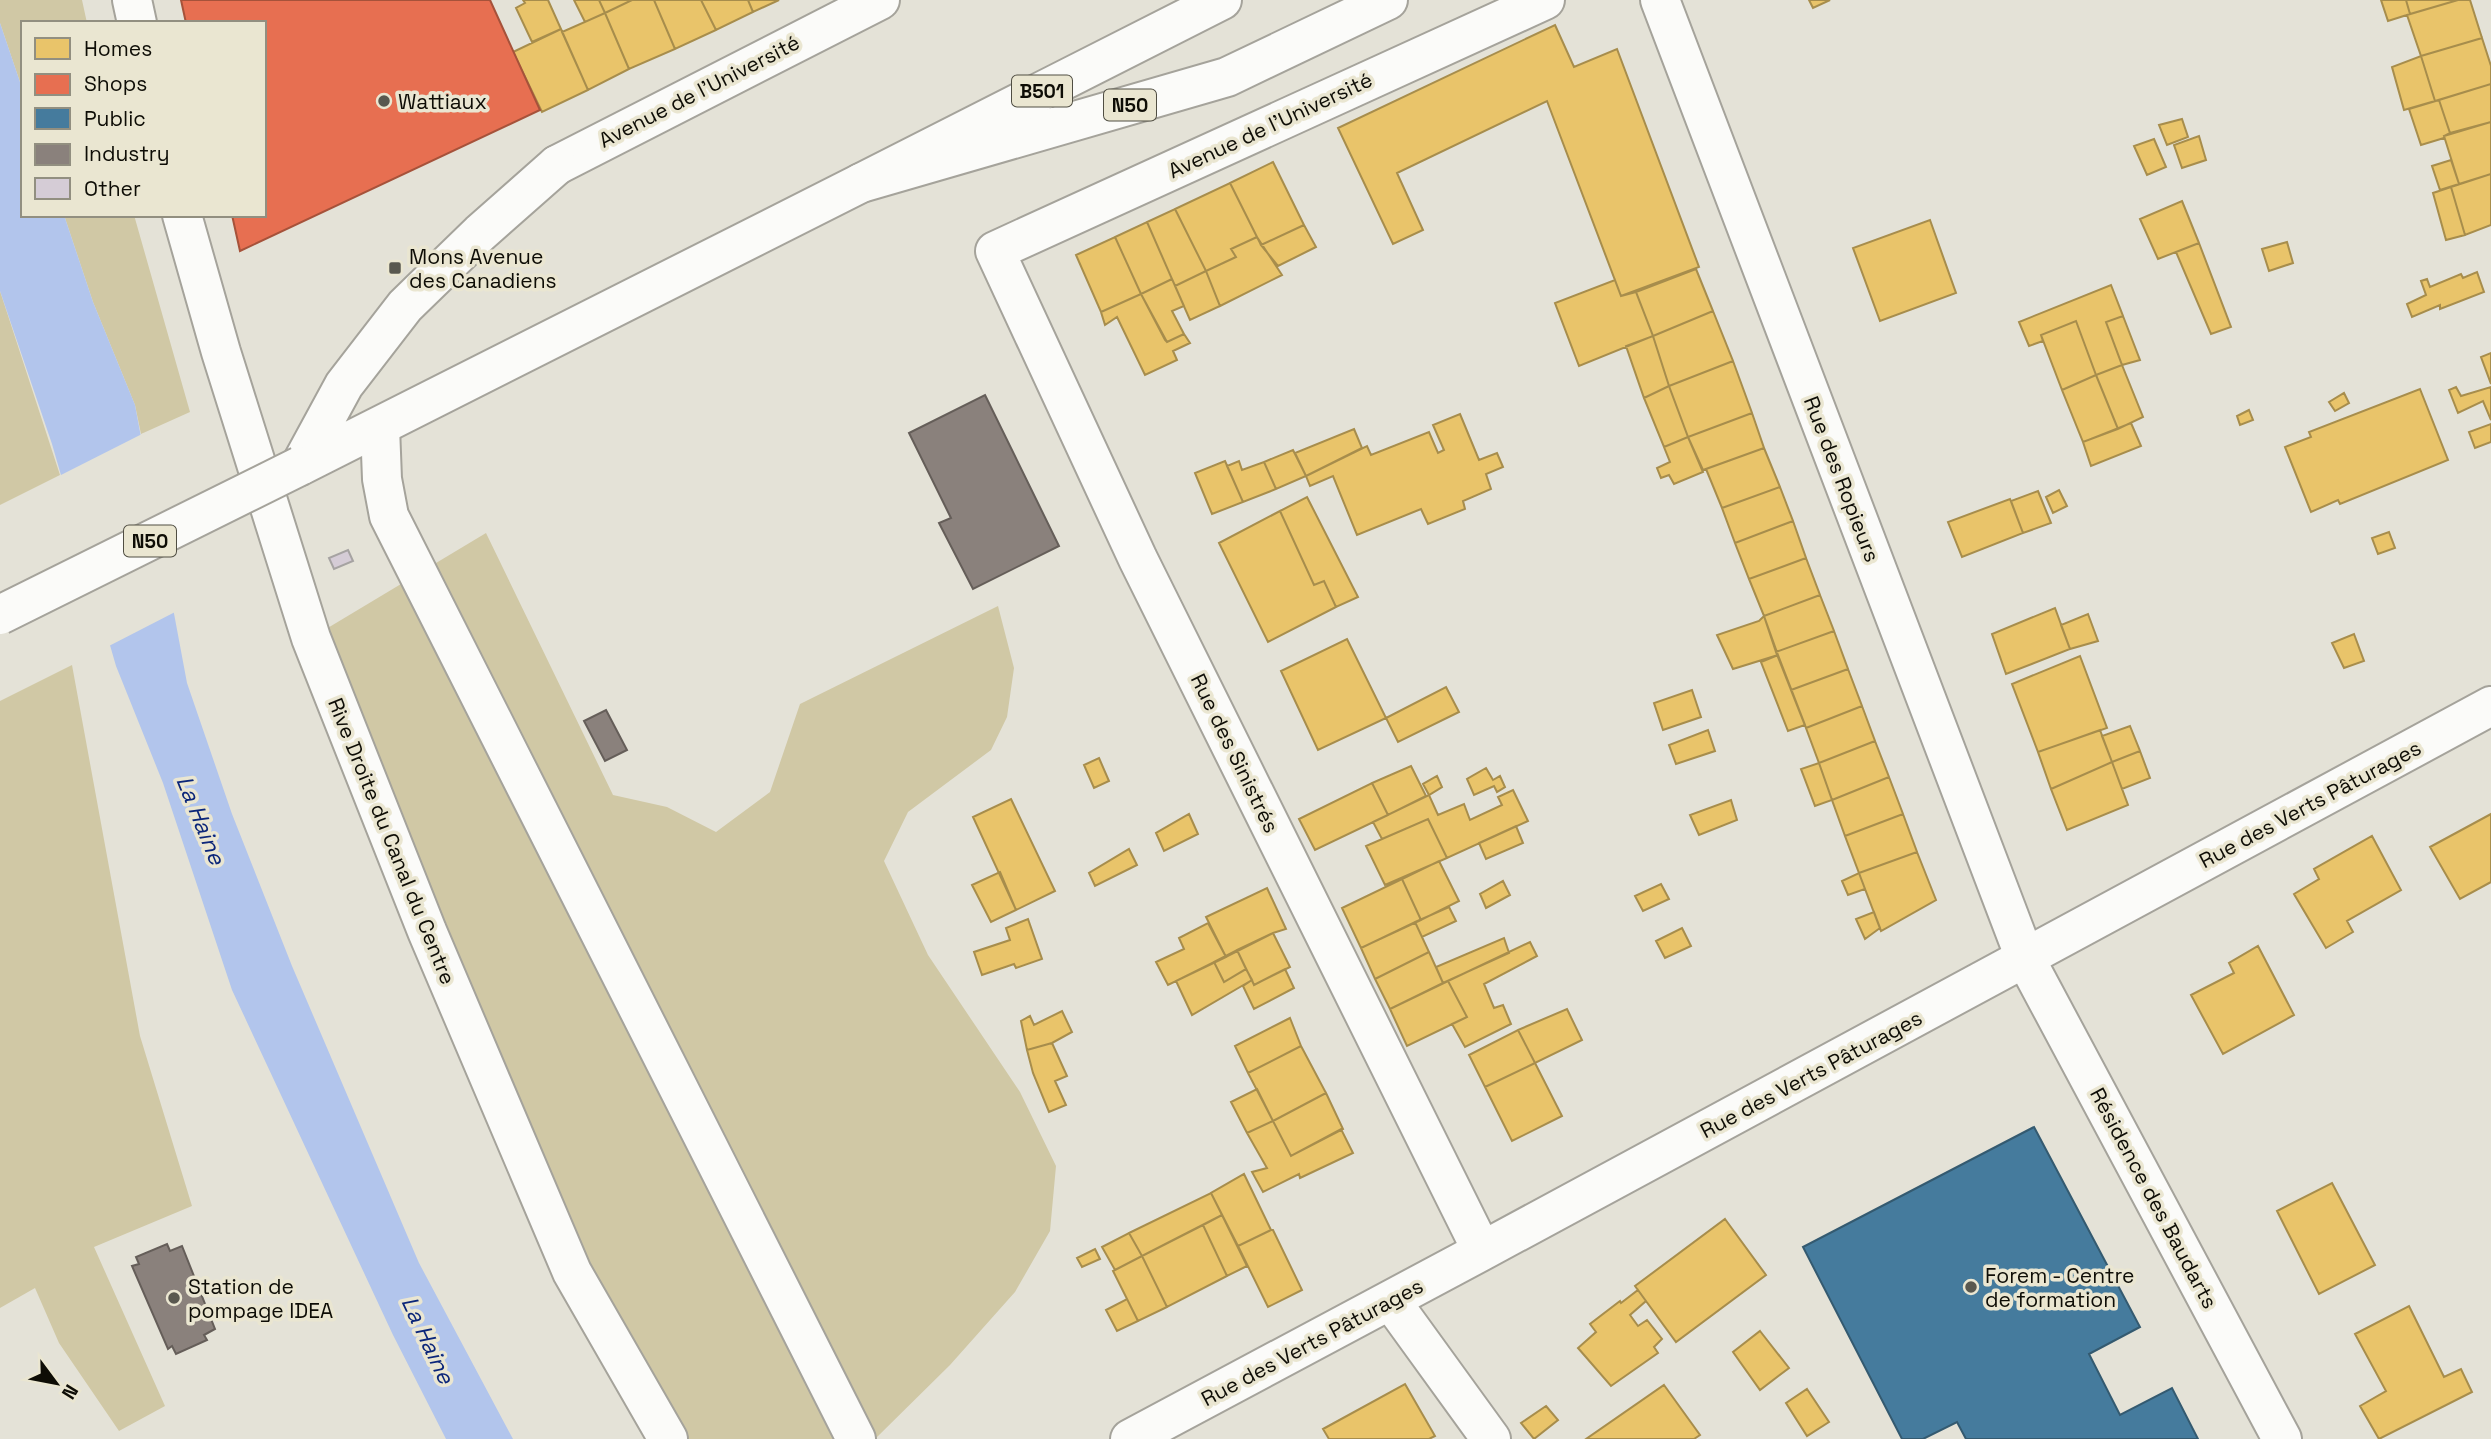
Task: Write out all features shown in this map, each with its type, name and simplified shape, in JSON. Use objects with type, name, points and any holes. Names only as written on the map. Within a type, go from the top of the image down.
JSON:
[{"type":"main road","points":[[132,0],[137,21]]},
{"type":"main road","name":"Avenue de l'Université","points":[[300,466],[344,385],[405,306],[556,164],[879,0]]},
{"type":"main road","name":"B501","points":[[861,183],[1222,0]]},
{"type":"main road","name":"N50","points":[[0,615],[380,427],[861,183],[1227,78],[1388,0]]},
{"type":"main road","name":"Avenue de l'Université","points":[[995,251],[1545,0]]},
{"type":"main road","name":"Rue des Ropieurs","points":[[1660,0],[2025,958]]},
{"type":"main road","name":"Rive Droite du Canal du Centre","points":[[183,217],[221,352],[311,638],[402,867],[572,1272],[668,1439]]},
{"type":"main road","name":"Rue des Sinistrés","points":[[995,251],[1138,559],[1482,1251]]},
{"type":"main road","points":[[380,427],[382,479],[390,516],[856,1439]]},
{"type":"main road","name":"Rue des Verts Pâturages","points":[[1130,1439],[1391,1301],[2491,706]]},
{"type":"main road","name":"Résidence des Baudarts","points":[[2025,958],[2282,1439]]},
{"type":"main road","points":[[1391,1301],[1491,1439]]},
{"type":"shaded area","points":[[0,0],[82,0],[87,21],[21,21],[21,85],[0,23]]},
{"type":"shaded area","points":[[65,217],[135,217],[190,412],[141,434],[135,405],[93,302]]},
{"type":"shaded area","points":[[0,291],[60,475],[0,505]]},
{"type":"shaded area","points":[[486,533],[613,795],[667,807],[716,832],[770,792],[800,704],[998,606],[1014,668],[1007,717],[991,750],[908,812],[884,861],[928,955],[1020,1092],[1056,1166],[1050,1231],[1015,1292],[950,1365],[875,1439],[668,1439],[572,1272],[311,638]]},
{"type":"shaded area","points":[[72,665],[140,1036],[192,1206],[94,1247],[165,1406],[119,1431],[59,1343],[35,1288],[0,1308],[0,701]]},
{"type":"water","name":"La Haine","points":[[0,23],[21,85],[21,217],[65,217],[93,302],[135,405],[187,683],[232,814],[292,966],[419,1263],[513,1439],[446,1439],[393,1335],[232,990],[163,783],[116,666],[52,444],[0,291]]},
{"type":"pier","points":[[144,433],[177,611],[107,647],[57,477]]},
{"type":"building: Homes","points":[[523,0],[548,0],[561,29],[532,42],[516,8],[525,3]]},
{"type":"building: Homes","points":[[574,0],[599,0],[605,13],[585,22]]},
{"type":"building: Homes","points":[[599,0],[632,0],[605,13]]},
{"type":"building: Homes","points":[[632,0],[654,0],[675,49],[629,69],[605,13]]},
{"type":"building: Homes","points":[[654,0],[701,0],[716,30],[675,49]]},
{"type":"building: Homes","points":[[701,0],[748,0],[753,12],[716,30]]},
{"type":"building: Homes","points":[[748,0],[779,0],[753,12]]},
{"type":"building: Homes","points":[[1809,0],[1830,0],[1813,8]]},
{"type":"building: Homes","points":[[2381,0],[2406,0],[2410,14],[2388,21]]},
{"type":"building: Homes","points":[[2406,0],[2458,0],[2410,14]]},
{"type":"building: Homes","points":[[2458,0],[2470,0],[2482,38],[2421,56],[2407,15]]},
{"type":"building: Homes","points":[[605,13],[629,69],[588,90],[562,32]]},
{"type":"building: Homes","points":[[1555,25],[1574,67],[1617,49],[1699,267],[1621,296],[1547,101],[1397,173],[1423,230],[1393,244],[1338,128]]},
{"type":"building: Homes","points":[[561,29],[588,90],[542,112],[513,52]]},
{"type":"building: Homes","points":[[2482,38],[2491,66],[2491,84],[2435,101],[2421,56]]},
{"type":"building: Homes","points":[[2421,56],[2435,101],[2404,110],[2392,67]]},
{"type":"building: Homes","points":[[2491,84],[2491,122],[2450,133],[2439,100]]},
{"type":"building: Homes","points":[[2439,100],[2450,133],[2444,138],[2421,145],[2409,109]]},
{"type":"building: Homes","points":[[2182,119],[2188,137],[2167,145],[2159,125]]},
{"type":"building: Homes","points":[[2491,122],[2491,174],[2459,184],[2444,136]]},
{"type":"building: Homes","points":[[2199,136],[2206,160],[2182,168],[2174,145]]},
{"type":"building: Homes","points":[[2154,139],[2166,167],[2147,175],[2134,146]]},
{"type":"building: Homes","points":[[2451,160],[2459,184],[2440,190],[2432,166]]},
{"type":"building: Homes","points":[[1273,162],[1304,225],[1261,245],[1230,183]]},
{"type":"building: Homes","points":[[2491,174],[2491,225],[2465,235],[2451,187]]},
{"type":"building: Homes","points":[[1230,183],[1257,237],[1231,249],[1236,257],[1206,271],[1175,209]]},
{"type":"building: Homes","points":[[2451,187],[2465,235],[2446,240],[2433,193]]},
{"type":"building: Homes","points":[[2182,201],[2199,243],[2158,259],[2140,219]]},
{"type":"building: Homes","points":[[1175,209],[1206,271],[1175,286],[1147,222]]},
{"type":"building: Homes","points":[[1930,220],[1956,293],[1880,321],[1853,248]]},
{"type":"building: Homes","points":[[1147,222],[1172,279],[1141,294],[1115,237]]},
{"type":"building: Homes","points":[[1304,225],[1316,247],[1278,266],[1261,245]]},
{"type":"building: Homes","points":[[1115,237],[1141,294],[1101,312],[1076,255]]},
{"type":"building: Homes","points":[[1257,237],[1282,275],[1220,306],[1206,271],[1236,257],[1231,249]]},
{"type":"building: Homes","points":[[2287,242],[2293,263],[2269,271],[2262,249]]},
{"type":"building: Homes","points":[[2199,243],[2231,327],[2211,334],[2176,252]]},
{"type":"building: Homes","points":[[1696,269],[1713,311],[1653,336],[1636,292]]},
{"type":"building: Homes","points":[[1206,271],[1220,306],[1190,320],[1175,286]]},
{"type":"building: Homes","points":[[2477,272],[2484,292],[2440,309],[2440,305],[2412,317],[2407,304],[2426,295],[2421,281],[2427,279],[2430,287],[2461,274],[2463,278]]},
{"type":"building: Homes","points":[[1172,279],[1184,306],[1172,311],[1184,334],[1167,342],[1141,294]]},
{"type":"building: Homes","points":[[1615,280],[1621,296],[1636,292],[1653,336],[1579,366],[1555,303]]},
{"type":"building: Homes","points":[[2111,285],[2123,316],[2106,322],[2122,365],[2096,375],[2076,321],[2041,335],[2043,341],[2029,346],[2019,322]]},
{"type":"building: Homes","points":[[1141,294],[1167,342],[1184,334],[1190,343],[1173,351],[1177,360],[1145,375],[1117,317],[1105,325],[1101,312]]},
{"type":"building: Homes","points":[[1713,311],[1733,361],[1669,386],[1653,336]]},
{"type":"building: Homes","points":[[2123,316],[2140,360],[2122,365],[2106,322]]},
{"type":"building: Homes","points":[[2076,321],[2096,375],[2062,390],[2041,335]]},
{"type":"building: Homes","points":[[1653,336],[1669,386],[1644,398],[1626,346]]},
{"type":"building: Homes","points":[[2491,353],[2491,384],[2481,357]]},
{"type":"building: Homes","points":[[1733,361],[1752,413],[1688,437],[1669,386]]},
{"type":"building: Homes","points":[[2122,365],[2143,417],[2118,429],[2096,375]]},
{"type":"building: Homes","points":[[2096,375],[2118,429],[2083,442],[2062,390]]},
{"type":"building: Homes","points":[[1669,386],[1688,437],[1664,447],[1644,398]]},
{"type":"building: Homes","points":[[2456,387],[2461,396],[2491,387],[2491,420],[2483,401],[2458,413],[2449,390]]},
{"type":"building: Homes","points":[[2420,389],[2448,460],[2340,504],[2338,500],[2311,512],[2285,447],[2311,437],[2309,432]]},
{"type":"building: Homes","points":[[2344,393],[2349,403],[2335,411],[2329,402]]},
{"type":"building: Homes","points":[[2249,410],[2253,420],[2240,425],[2237,416]]},
{"type":"building: Homes","points":[[1752,413],[1764,448],[1703,470],[1688,437]]},
{"type":"building: Homes","points":[[1460,414],[1479,460],[1497,453],[1503,467],[1486,474],[1491,489],[1463,501],[1465,509],[1428,524],[1421,509],[1357,535],[1333,476],[1310,486],[1306,476],[1367,446],[1371,455],[1429,432],[1438,453],[1444,450],[1433,425]]},
{"type":"building: Homes","points":[[2131,423],[2141,446],[2091,466],[2083,442]]},
{"type":"building: Homes","points":[[2491,424],[2491,442],[2475,448],[2469,432]]},
{"type":"building: Homes","points":[[1354,429],[1362,448],[1306,476],[1295,453]]},
{"type":"building: Homes","points":[[1688,437],[1703,472],[1674,484],[1669,475],[1661,478],[1657,468],[1670,462],[1664,447]]},
{"type":"building: Homes","points":[[1764,448],[1780,487],[1722,508],[1706,469]]},
{"type":"building: Homes","points":[[1293,450],[1306,476],[1276,489],[1264,462]]},
{"type":"building: Homes","points":[[1225,461],[1243,502],[1212,514],[1195,473]]},
{"type":"building: Homes","points":[[1239,461],[1242,470],[1264,462],[1276,489],[1243,502],[1227,466]]},
{"type":"building: Homes","points":[[1780,487],[1793,521],[1735,543],[1722,508]]},
{"type":"building: Homes","points":[[2059,490],[2067,506],[2053,513],[2046,497]]},
{"type":"building: Homes","points":[[2038,491],[2051,523],[2023,533],[2011,501]]},
{"type":"building: Homes","points":[[1307,497],[1358,597],[1336,607],[1324,581],[1314,585],[1280,511]]},
{"type":"building: Homes","points":[[2010,499],[2023,533],[1962,557],[1948,522]]},
{"type":"building: Homes","points":[[1280,511],[1314,585],[1324,581],[1336,607],[1268,642],[1219,543]]},
{"type":"building: Homes","points":[[1793,521],[1806,558],[1749,579],[1735,543]]},
{"type":"building: Homes","points":[[2389,532],[2395,548],[2378,554],[2372,538]]},
{"type":"building: Homes","points":[[1806,558],[1820,595],[1764,616],[1749,579]]},
{"type":"building: Homes","points":[[1820,595],[1834,631],[1776,652],[1764,616]]},
{"type":"building: Homes","points":[[2055,608],[2070,649],[2006,674],[1992,634]]},
{"type":"building: Homes","points":[[2088,614],[2098,641],[2070,649],[2061,625]]},
{"type":"building: Homes","points":[[1764,616],[1778,655],[1733,669],[1717,635],[1759,621]]},
{"type":"building: Homes","points":[[1834,631],[1848,669],[1791,690],[1776,652]]},
{"type":"building: Homes","points":[[2354,634],[2364,661],[2344,668],[2332,643]]},
{"type":"building: Homes","points":[[1347,639],[1386,718],[1318,750],[1281,671]]},
{"type":"building: Homes","points":[[1778,655],[1805,725],[1788,731],[1761,662]]},
{"type":"building: Homes","points":[[2080,656],[2107,728],[2038,752],[2012,684]]},
{"type":"building: Homes","points":[[1848,669],[1862,706],[1806,728],[1791,690]]},
{"type":"building: Homes","points":[[1446,687],[1459,712],[1398,742],[1386,718]]},
{"type":"building: Homes","points":[[1692,690],[1701,717],[1663,730],[1654,703]]},
{"type":"building: Homes","points":[[1862,706],[1875,741],[1819,763],[1806,728]]},
{"type":"building: Homes","points":[[2130,726],[2140,751],[2112,762],[2102,736]]},
{"type":"building: Homes","points":[[1708,730],[1715,751],[1676,764],[1669,745]]},
{"type":"building: Homes","points":[[2100,730],[2112,762],[2051,789],[2038,752]]},
{"type":"building: Homes","points":[[1875,741],[1889,777],[1832,800],[1819,763]]},
{"type":"building: Homes","points":[[2140,751],[2150,778],[2122,789],[2112,762]]},
{"type":"building: Homes","points":[[1099,758],[1109,781],[1094,788],[1084,765]]},
{"type":"building: Homes","points":[[2112,762],[2128,805],[2067,830],[2051,789]]},
{"type":"building: Homes","points":[[1819,763],[1832,800],[1815,806],[1801,769]]},
{"type":"building: Homes","points":[[1411,766],[1426,796],[1388,815],[1372,783]]},
{"type":"building: Homes","points":[[1486,768],[1493,780],[1500,776],[1505,787],[1497,792],[1494,786],[1474,795],[1467,779]]},
{"type":"building: Homes","points":[[1437,776],[1442,787],[1429,795],[1423,784]]},
{"type":"building: Homes","points":[[1889,777],[1903,814],[1845,836],[1832,800]]},
{"type":"building: Homes","points":[[1372,783],[1388,815],[1315,850],[1299,819]]},
{"type":"building: Homes","points":[[1513,790],[1528,821],[1447,858],[1428,819],[1382,839],[1373,822],[1429,795],[1438,815],[1464,804],[1470,820],[1502,805],[1498,797]]},
{"type":"building: Homes","points":[[1011,799],[1055,891],[1016,910],[973,817]]},
{"type":"building: Homes","points":[[1731,800],[1737,820],[1699,835],[1690,815]]},
{"type":"building: Homes","points":[[1189,814],[1198,834],[1164,851],[1156,833]]},
{"type":"building: Homes","points":[[1903,814],[1917,852],[1859,873],[1845,836]]},
{"type":"building: Homes","points":[[2491,814],[2491,882],[2460,899],[2430,847]]},
{"type":"building: Homes","points":[[1428,819],[1447,858],[1385,885],[1366,846]]},
{"type":"building: Homes","points":[[1516,826],[1523,843],[1486,859],[1479,843]]},
{"type":"building: Homes","points":[[2372,836],[2401,890],[2347,921],[2353,932],[2326,948],[2294,894],[2319,879],[2314,869]]},
{"type":"building: Homes","points":[[1129,849],[1137,865],[1095,886],[1089,873]]},
{"type":"building: Homes","points":[[1917,852],[1936,900],[1881,931],[1859,873]]},
{"type":"building: Homes","points":[[1439,861],[1459,901],[1421,920],[1402,879]]},
{"type":"building: Homes","points":[[1000,872],[1016,910],[991,922],[972,885]]},
{"type":"building: Homes","points":[[1859,873],[1865,889],[1848,895],[1842,881]]},
{"type":"building: Homes","points":[[1402,879],[1421,920],[1361,948],[1342,908]]},
{"type":"building: Homes","points":[[1503,881],[1510,895],[1486,908],[1480,894]]},
{"type":"building: Homes","points":[[1661,884],[1669,899],[1643,911],[1635,896]]},
{"type":"building: Homes","points":[[1267,888],[1286,929],[1226,957],[1206,917]]},
{"type":"building: Homes","points":[[1449,907],[1456,921],[1422,937],[1415,922]]},
{"type":"building: Homes","points":[[1874,912],[1880,928],[1865,939],[1856,919]]},
{"type":"building: Homes","points":[[1028,919],[1042,959],[1016,968],[1014,964],[982,975],[974,952],[1010,940],[1006,928]]},
{"type":"building: Homes","points":[[1415,922],[1429,952],[1375,979],[1361,948]]},
{"type":"building: Homes","points":[[1208,923],[1226,957],[1168,985],[1156,962],[1184,949],[1179,938]]},
{"type":"building: Homes","points":[[1682,928],[1691,946],[1665,958],[1656,941]]},
{"type":"building: Homes","points":[[1273,933],[1290,967],[1254,985],[1237,950]]},
{"type":"building: Homes","points":[[1504,938],[1509,953],[1443,983],[1436,967]]},
{"type":"building: Homes","points":[[1530,942],[1537,956],[1484,984],[1494,1008],[1503,1005],[1511,1024],[1465,1047],[1452,1024],[1467,1017],[1448,981]]},
{"type":"building: Homes","points":[[2258,946],[2294,1015],[2223,1054],[2191,995],[2234,973],[2229,963]]},
{"type":"building: Homes","points":[[1237,950],[1246,969],[1224,982],[1214,962]]},
{"type":"building: Homes","points":[[1429,952],[1443,983],[1390,1009],[1375,979]]},
{"type":"building: Homes","points":[[1214,962],[1224,982],[1246,969],[1252,980],[1192,1015],[1176,981]]},
{"type":"building: Homes","points":[[1285,969],[1294,988],[1254,1009],[1243,986],[1252,980],[1254,985]]},
{"type":"building: Homes","points":[[1448,981],[1467,1017],[1407,1046],[1390,1009]]},
{"type":"building: Homes","points":[[1567,1009],[1582,1040],[1535,1063],[1518,1030]]},
{"type":"building: Homes","points":[[1062,1011],[1072,1032],[1052,1043],[1027,1050],[1021,1021],[1030,1016],[1034,1025]]},
{"type":"building: Homes","points":[[1290,1018],[1301,1046],[1248,1073],[1235,1046]]},
{"type":"building: Homes","points":[[1518,1030],[1535,1063],[1485,1087],[1469,1055]]},
{"type":"building: Homes","points":[[1052,1043],[1067,1076],[1055,1081],[1066,1105],[1049,1112],[1027,1050]]},
{"type":"building: Homes","points":[[1301,1046],[1326,1093],[1273,1121],[1248,1073]]},
{"type":"building: Homes","points":[[1535,1063],[1562,1116],[1512,1141],[1485,1087]]},
{"type":"building: Homes","points":[[1257,1089],[1273,1121],[1247,1133],[1231,1102]]},
{"type":"building: Homes","points":[[1326,1093],[1343,1129],[1291,1156],[1273,1121]]},
{"type":"building: Homes","points":[[1273,1121],[1291,1156],[1341,1129],[1353,1153],[1300,1178],[1299,1174],[1263,1192],[1252,1172],[1267,1168],[1247,1133]]},
{"type":"building: Homes","points":[[1244,1174],[1271,1230],[1238,1246],[1211,1193]]},
{"type":"building: Homes","points":[[2332,1183],[2375,1265],[2319,1294],[2277,1211]]},
{"type":"building: Homes","points":[[1211,1193],[1222,1215],[1142,1256],[1129,1233]]},
{"type":"building: Homes","points":[[1222,1215],[1247,1266],[1227,1276],[1203,1225]]},
{"type":"building: Homes","points":[[1725,1219],[1766,1275],[1676,1342],[1635,1286]]},
{"type":"building: Homes","points":[[1203,1225],[1227,1276],[1167,1307],[1142,1256]]},
{"type":"building: Homes","points":[[1271,1230],[1302,1290],[1268,1307],[1238,1246]]},
{"type":"building: Homes","points":[[1129,1233],[1142,1256],[1115,1270],[1102,1247]]},
{"type":"building: Homes","points":[[1095,1249],[1100,1259],[1082,1267],[1077,1258]]},
{"type":"building: Homes","points":[[1142,1256],[1167,1307],[1138,1321],[1113,1271]]},
{"type":"building: Homes","points":[[1638,1290],[1646,1301],[1630,1315],[1638,1326],[1647,1320],[1662,1339],[1654,1347],[1658,1353],[1611,1386],[1578,1348],[1596,1332],[1590,1324]]},
{"type":"building: Homes","points":[[1127,1299],[1138,1321],[1117,1331],[1106,1310]]},
{"type":"building: Homes","points":[[2409,1306],[2444,1377],[2461,1369],[2472,1392],[2379,1439],[2360,1406],[2386,1391],[2355,1334]]},
{"type":"building: Homes","points":[[1760,1331],[1789,1368],[1760,1390],[1733,1352]]},
{"type":"building: Homes","points":[[1405,1384],[1435,1436],[1429,1439],[1329,1439],[1323,1429]]},
{"type":"building: Homes","points":[[1664,1385],[1700,1435],[1694,1439],[1586,1439]]},
{"type":"building: Homes","points":[[1807,1389],[1829,1422],[1807,1436],[1786,1403]]},
{"type":"building: Homes","points":[[1546,1406],[1558,1420],[1534,1439],[1521,1423]]},
{"type":"building: Shops","points":[[181,0],[490,0],[540,110],[240,251],[232,217],[266,217],[266,21],[186,21]]},
{"type":"building: Public","name":"Forem - Centre de formation","points":[[2034,1127],[2140,1327],[2089,1354],[2120,1415],[2172,1388],[2198,1439],[1966,1439],[1957,1422],[1923,1439],[1902,1439],[1803,1247]]},
{"type":"building: Industry","points":[[985,395],[1059,546],[973,589],[939,523],[951,518],[909,433]]},
{"type":"building: Industry","points":[[606,710],[627,750],[605,761],[584,721]]},
{"type":"building: Industry","name":"Station de pompage IDEA","points":[[167,1244],[170,1251],[182,1246],[215,1329],[204,1335],[207,1340],[176,1354],[172,1346],[168,1349],[132,1266],[139,1264],[136,1257]]},
{"type":"building: Other","points":[[348,550],[353,561],[334,569],[329,558]]},
{"type":"place","name":"Wattiaux","points":[[384,101]]},
{"type":"place","name":"Mons Avenue des Canadiens","points":[[395,268]]},
{"type":"place","name":"Forem - Centre de formation","points":[[1971,1287]]},
{"type":"place","name":"Station de pompage IDEA","points":[[174,1298]]}]
